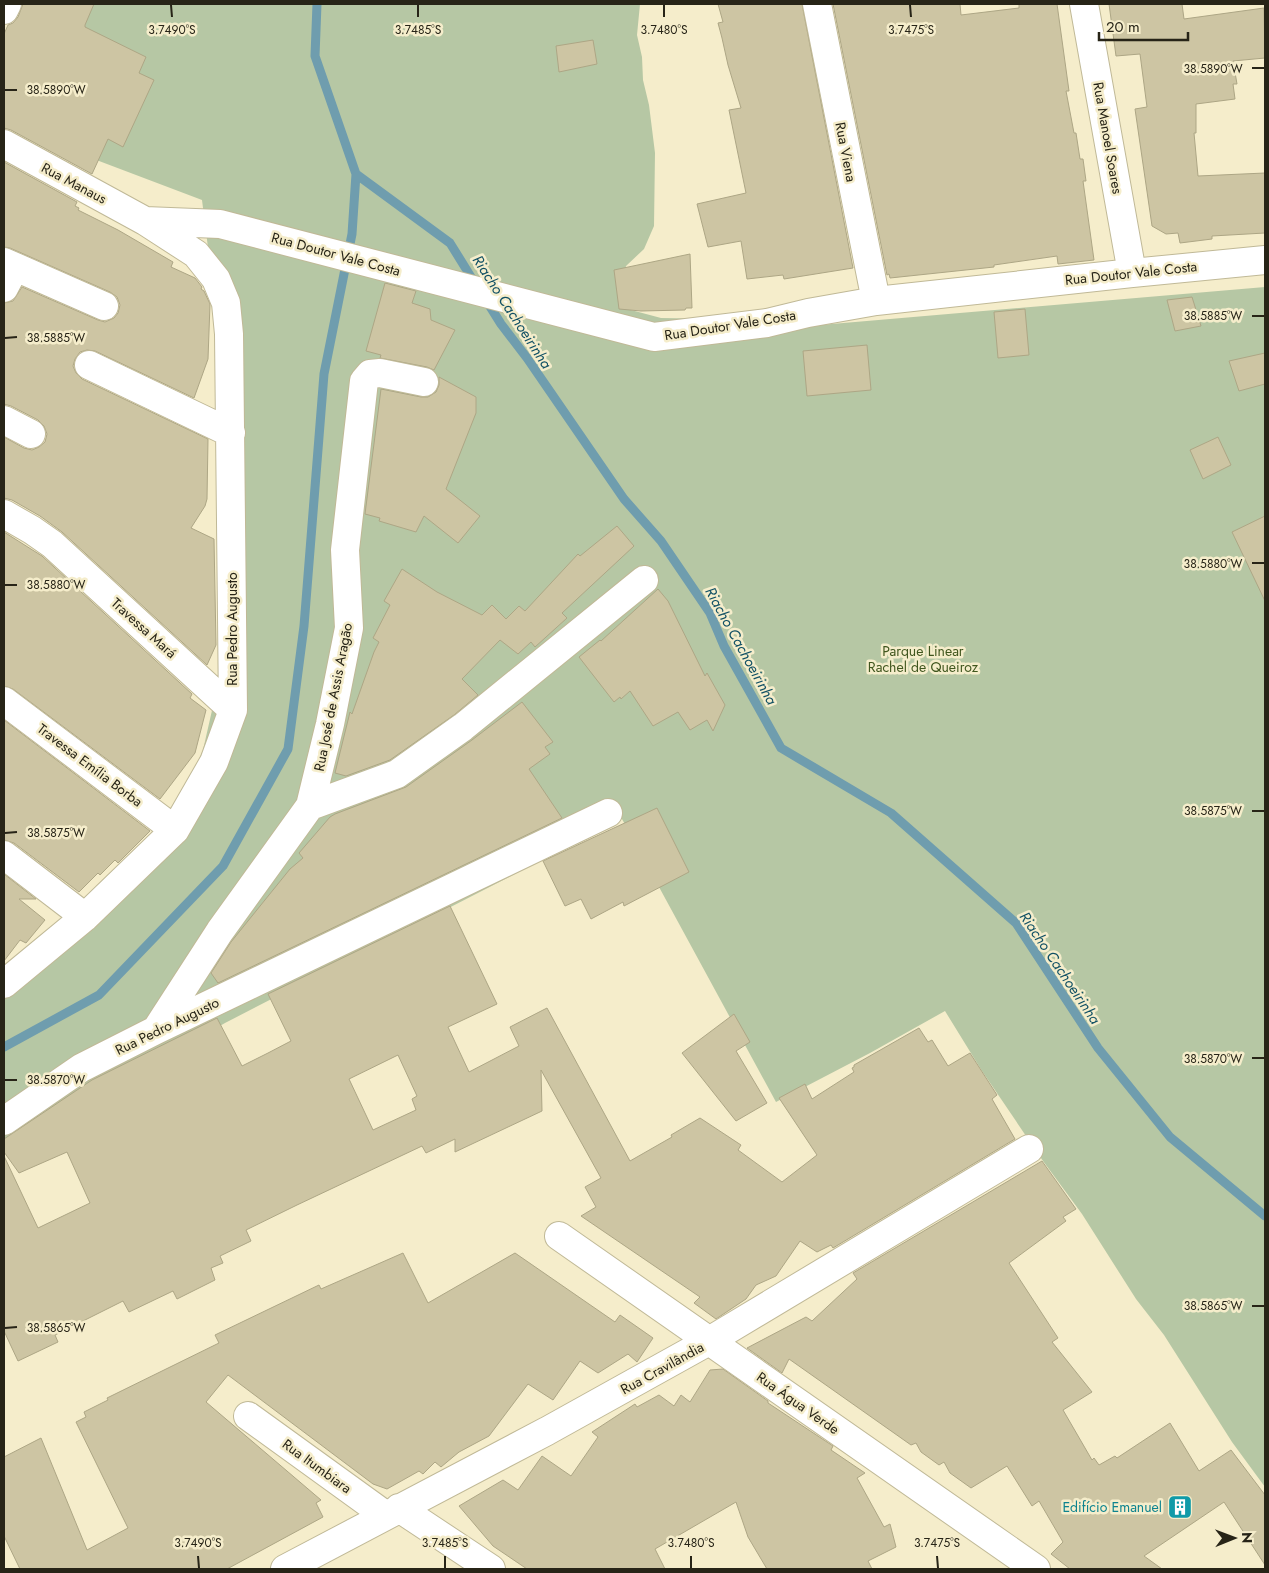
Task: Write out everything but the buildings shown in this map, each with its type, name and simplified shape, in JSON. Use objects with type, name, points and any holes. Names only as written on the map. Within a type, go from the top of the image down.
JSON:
[{"type":"street","points":[[4,10],[7,4]]},
{"type":"street","name":"Rua Viena","points":[[817,4],[876,301]]},
{"type":"street","name":"Rua Manoel Soares","points":[[1084,4],[1132,272]]},
{"type":"street","name":"Rua Manaus","points":[[4,144],[145,221]]},
{"type":"street","name":"Rua Doutor Vale Costa","points":[[145,221],[220,224],[654,337],[767,323],[808,313],[876,301],[1132,272],[1265,260]]},
{"type":"street","name":"Rua Pedro Augusto","points":[[4,984],[85,917],[175,830],[214,762],[233,710],[229,334],[226,303],[216,279],[196,254],[145,221]]},
{"type":"street","points":[[7,272],[104,306]]},
{"type":"street","points":[[89,366],[230,433]]},
{"type":"street","name":"Rua José de Assis Aragão","points":[[156,1030],[220,931],[310,806],[330,724],[349,628],[345,550],[364,381],[370,374],[380,373],[424,382]]},
{"type":"street","points":[[4,420],[31,434]]},
{"type":"street","name":"Travessa Mará","points":[[4,514],[52,544],[233,710]]},
{"type":"street","points":[[310,806],[397,774],[463,727],[644,580]]},
{"type":"street","name":"Travessa Emília Borba","points":[[4,701],[175,830]]},
{"type":"street","name":"Rua Pedro Augusto","points":[[4,1121],[82,1068],[156,1030],[608,813]]},
{"type":"street","points":[[4,856],[85,917]]},
{"type":"street","name":"Rua Cravilândia","points":[[285,1569],[548,1431],[710,1342],[1029,1149]]},
{"type":"street","name":"Rua Água Verde","points":[[559,1236],[1036,1569]]},
{"type":"street","name":"Rua Itumbiara","points":[[248,1416],[392,1512],[491,1569]]},
{"type":"green space","name":"Parque Linear Rachel de Queiroz","points":[[35,4],[640,4],[637,35],[642,57],[643,80],[649,105],[655,153],[654,226],[644,249],[626,266],[621,288],[631,310],[661,318],[721,319],[726,333],[1265,287],[1265,1487],[1232,1442],[1164,1335],[1136,1299],[1082,1214],[1043,1161],[982,1071],[945,1011],[776,1102],[622,819],[225,1023],[4,1150],[4,976],[85,910],[181,801],[203,750],[218,684],[223,622],[217,319],[202,200],[4,125],[4,63]]},
{"type":"waterway","name":"Riacho Cachoeirinha","points":[[317,4],[315,56],[356,174],[450,243],[476,285]]},
{"type":"waterway","points":[[4,1047],[99,995],[223,866],[288,749],[304,626],[324,374],[352,234],[356,174]]},
{"type":"waterway","name":"Riacho Cachoeirinha","points":[[486,300],[624,499],[661,541],[710,613],[724,646],[781,748],[891,813],[1016,923],[1098,1048],[1170,1137],[1265,1216]]},
{"type":"place","name":"Edifício Emanuel","points":[[1180,1507]]}]
